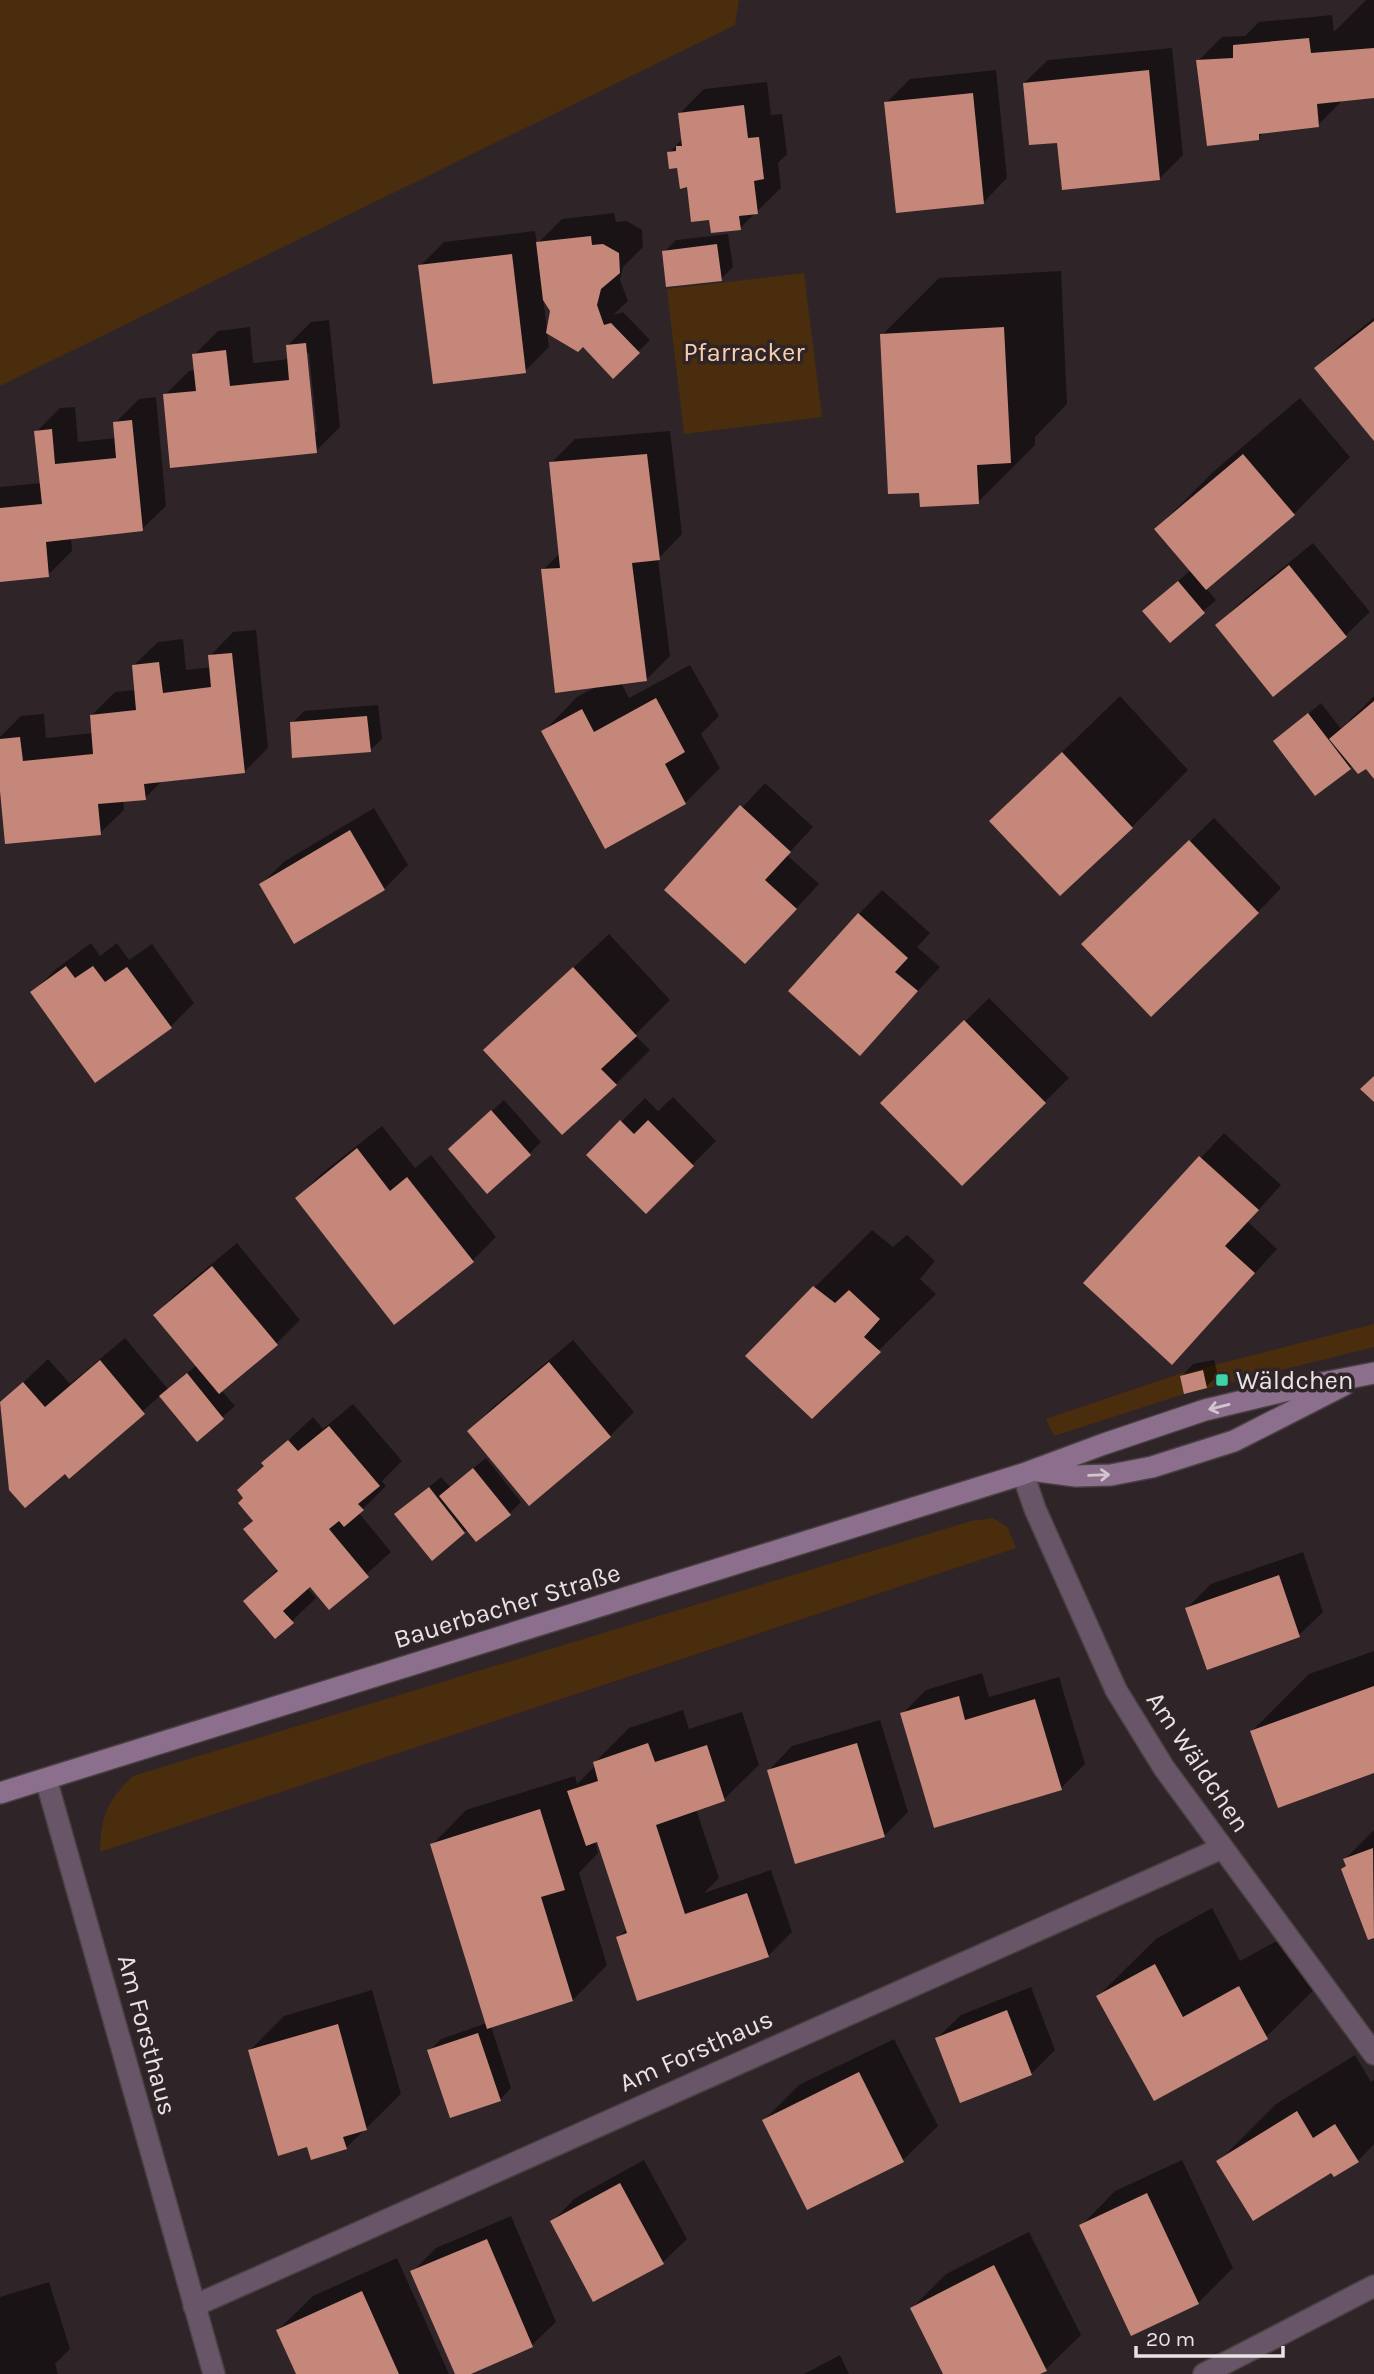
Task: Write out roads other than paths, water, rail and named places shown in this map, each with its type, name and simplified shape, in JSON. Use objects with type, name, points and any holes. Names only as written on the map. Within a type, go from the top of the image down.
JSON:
[{"type":"street","name":"Bauerbacher Straße","points":[[0,1793],[1027,1473],[1205,1410],[1366,1375]]},
{"type":"street","points":[[1027,1473],[1111,1475],[1152,1467],[1234,1441],[1366,1375]]},
{"type":"street","name":"Am Wäldchen","points":[[1027,1473],[1035,1509],[1116,1689],[1164,1768],[1373,2053]]},
{"type":"street","name":"Am Forsthaus","points":[[46,1779],[214,2374]]},
{"type":"street","name":"Am Forsthaus","points":[[194,2306],[1222,1848]]},
{"type":"street","points":[[1204,2374],[1374,2286]]},
{"type":"place","name":"Wäldchen","points":[[1222,1380]]},
{"type":"park label","name":"Pfarracker","points":[[744,352]]}]
